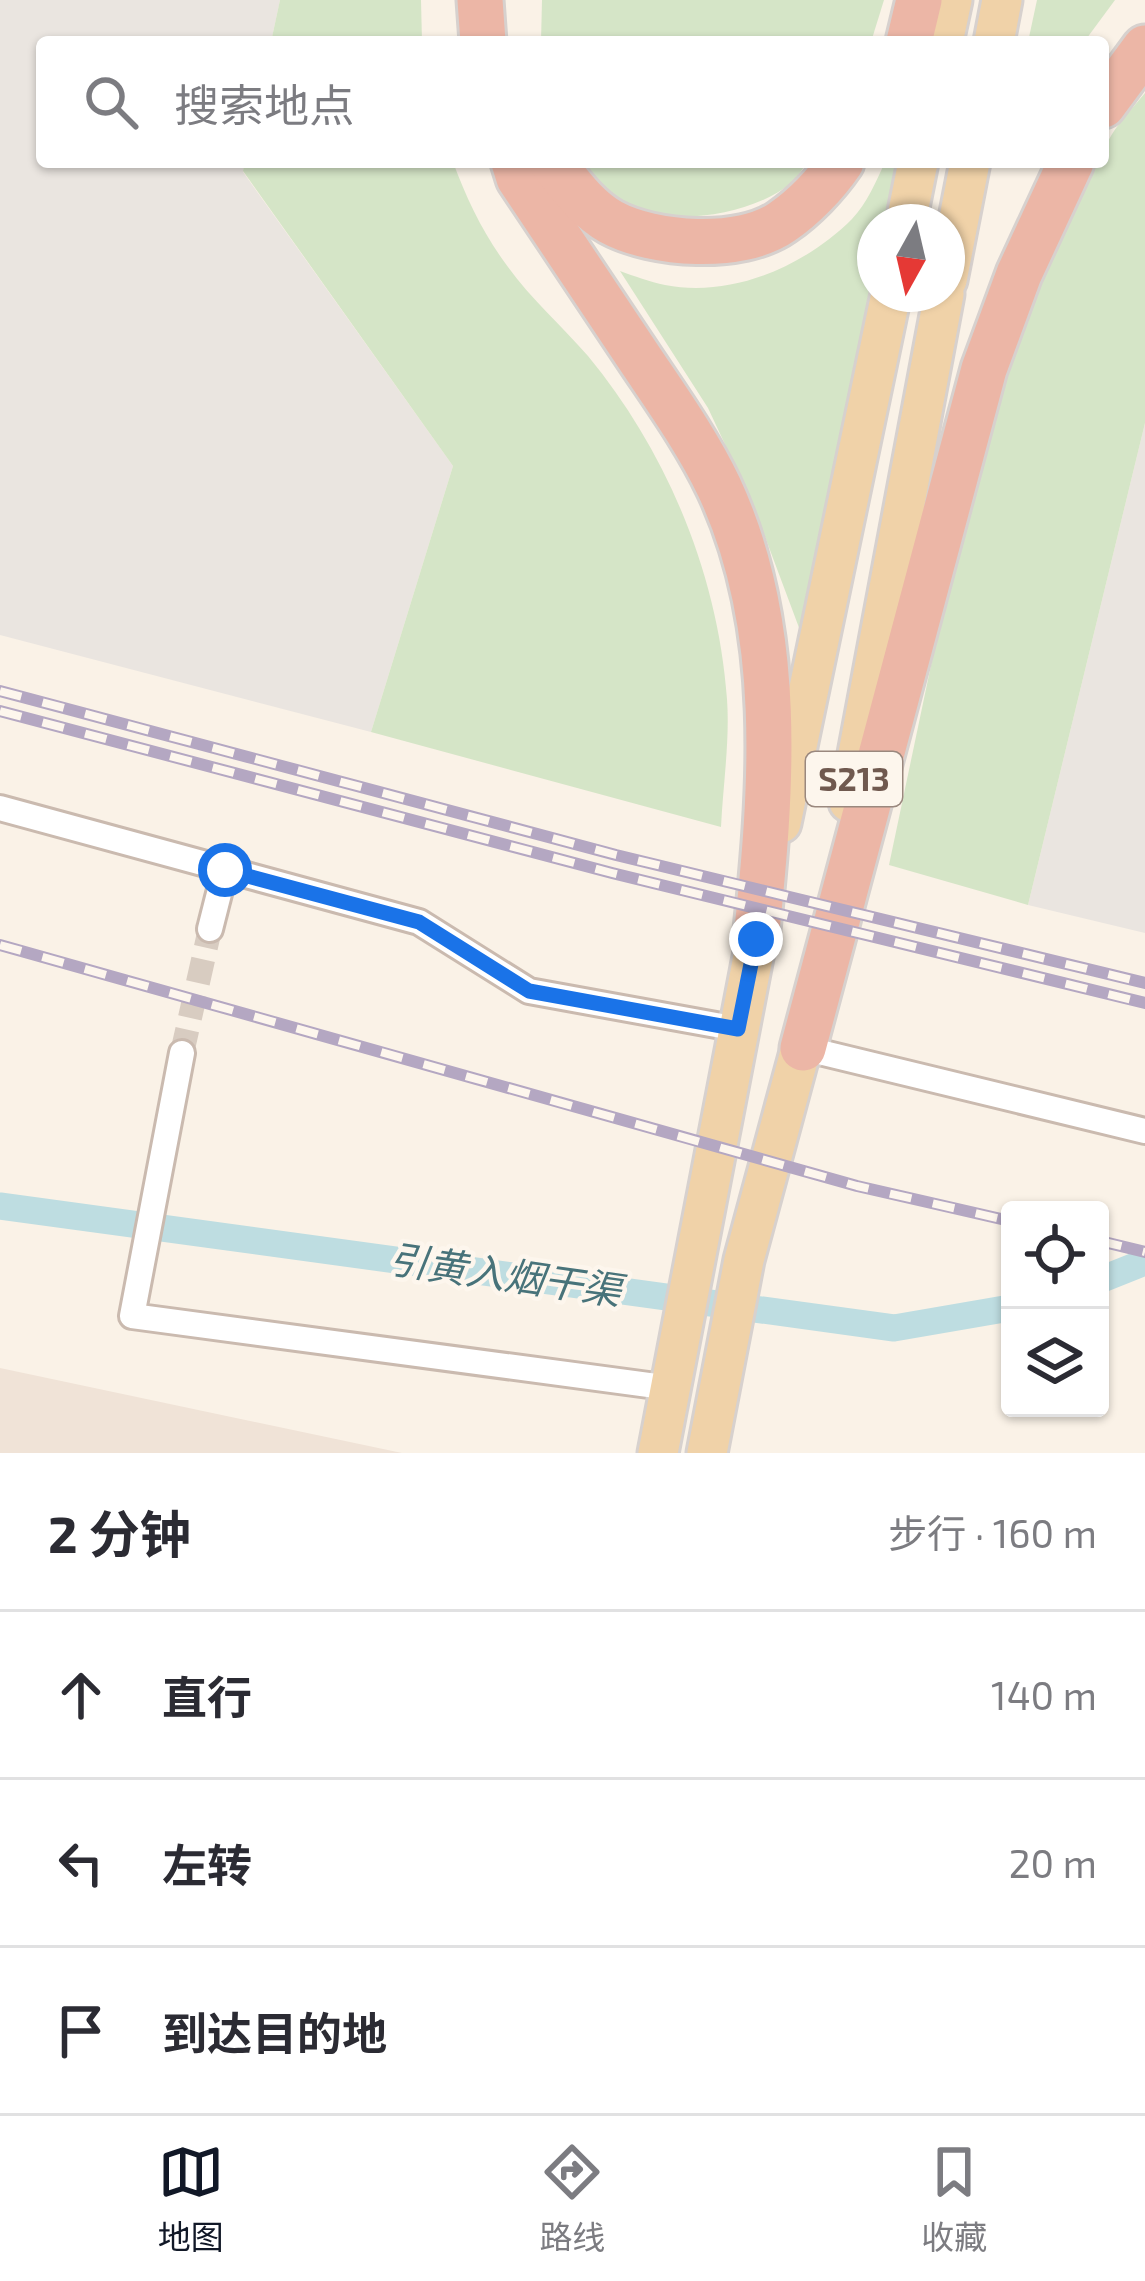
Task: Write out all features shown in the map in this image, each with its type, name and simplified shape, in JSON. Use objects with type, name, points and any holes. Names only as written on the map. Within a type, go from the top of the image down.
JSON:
[{"type":"highway","points":[[480,0],[483,36]]},
{"type":"highway","points":[[508,0],[508,36]]},
{"type":"highway","points":[[910,36],[919,0]]},
{"type":"highway","points":[[1109,97],[1145,48]]},
{"type":"highway","points":[[516,168],[701,456],[719,488],[750,576],[771,714],[769,820],[756,939]]},
{"type":"highway","points":[[557,168],[586,204],[610,222],[651,238],[717,243],[779,225],[837,168]]},
{"type":"highway","points":[[803,1048],[984,369],[1018,274],[1068,168]]},
{"type":"main road","points":[[944,36],[952,0]]},
{"type":"main road","points":[[995,36],[1002,0]]},
{"type":"main road","points":[[910,204],[917,168]]},
{"type":"main road","points":[[962,204],[969,168]]},
{"type":"main road","name":"S213","points":[[658,1453],[756,939],[887,312]]},
{"type":"main road","name":"S213","points":[[707,1453],[744,1260],[803,1048],[941,312]]},
{"type":"street","points":[[0,808],[419,922],[529,991],[738,1029]]},
{"type":"street","points":[[210,929],[225,870]]},
{"type":"street","points":[[803,1048],[1145,1131]]},
{"type":"street","points":[[182,1053],[132,1316],[673,1376]]},
{"type":"shaded area","points":[[0,0],[280,0],[272,36],[36,36],[36,168],[244,168],[453,466],[371,732],[0,635]]},
{"type":"shaded area","points":[[1145,423],[1145,933],[1028,905]]},
{"type":"shaded area","points":[[0,1368],[402,1453],[0,1453]]},
{"type":"green space","points":[[280,0],[421,0],[422,36],[272,36]]},
{"type":"green space","points":[[542,0],[884,0],[873,36],[541,36]]},
{"type":"green space","points":[[1037,0],[1115,0],[1088,36],[1029,36]]},
{"type":"green space","points":[[1145,93],[1145,423],[1028,905],[889,865],[979,437],[1058,224],[1092,168],[1109,168],[1109,141]]},
{"type":"green space","points":[[455,168],[499,255],[616,393],[684,517],[713,606],[722,652],[728,715],[721,827],[371,732],[453,466],[243,171]]},
{"type":"green space","points":[[585,168],[803,168],[790,184],[751,205],[702,216],[652,214],[630,208],[603,190]]},
{"type":"green space","points":[[882,168],[898,168],[890,204],[863,204]]},
{"type":"green space","points":[[857,212],[857,312],[868,312],[801,633],[752,502],[708,408],[620,271],[690,288],[741,282],[790,264]]},
{"type":"waterway","name":"引黄入烟干渠","points":[[0,1206],[894,1328],[1004,1309]]},
{"type":"waterway","name":"引黄入烟干渠","points":[[1109,1276],[1145,1262]]},
{"type":"tunnel","points":[[182,1053],[210,929]]},
{"type":"railway","points":[[0,691],[616,855],[1145,983]]},
{"type":"railway","points":[[0,711],[612,873],[1145,1003]]},
{"type":"railway","points":[[0,945],[857,1186],[1001,1219]]},
{"type":"railway","points":[[1109,1243],[1145,1252]]},
{"type":"route","points":[[225,870],[419,922],[529,991],[738,1029],[756,939]]}]
